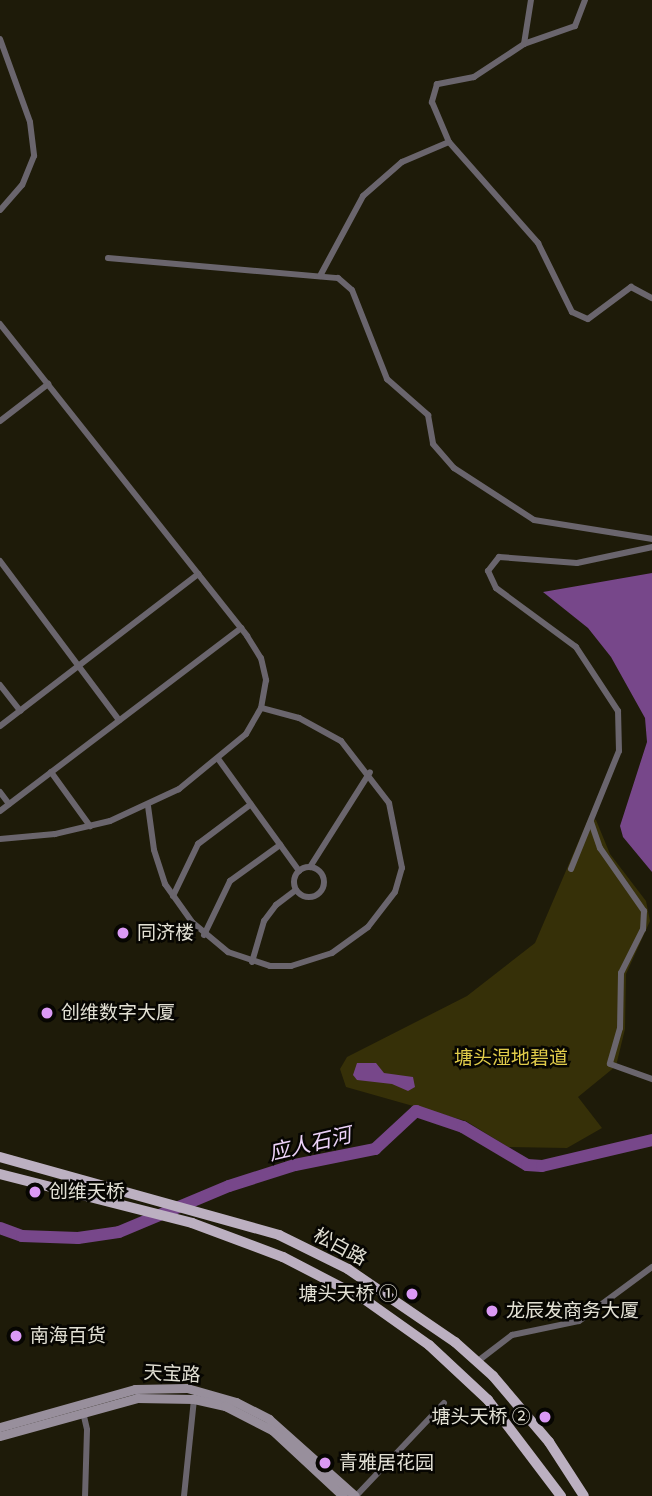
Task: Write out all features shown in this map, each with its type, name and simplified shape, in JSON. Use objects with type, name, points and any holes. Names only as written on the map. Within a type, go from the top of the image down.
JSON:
[{"type":"main road","name":"松白路","points":[[0,1157],[163,1200],[279,1235],[348,1269],[478,1361],[530,1417],[584,1496]]},
{"type":"main road","name":"松白路","points":[[0,1174],[192,1223],[283,1256],[399,1322],[488,1400],[561,1496]]},
{"type":"street","points":[[524,44],[531,0]]},
{"type":"street","points":[[585,0],[575,26],[524,44],[474,77],[443,82],[433,89],[432,102],[449,142],[538,243],[579,318],[588,319],[631,287],[652,298]]},
{"type":"street","points":[[0,40],[30,122],[34,156],[22,185],[0,210]]},
{"type":"street","points":[[320,276],[363,196],[402,162],[449,142]]},
{"type":"street","points":[[108,258],[338,278],[352,290],[387,379],[428,415],[433,444],[454,468],[509,508],[534,520],[652,539]]},
{"type":"street","points":[[0,324],[241,628],[264,668],[261,708],[246,734],[219,760],[148,806],[90,826],[0,839]]},
{"type":"street","points":[[0,421],[48,384]]},
{"type":"street","points":[[571,869],[619,751],[618,711],[576,647],[496,588],[488,571],[499,557],[577,563],[652,547]]},
{"type":"street","points":[[0,561],[119,720]]},
{"type":"street","points":[[0,726],[198,574]]},
{"type":"street","points":[[0,811],[241,628]]},
{"type":"street","points":[[0,685],[20,711]]},
{"type":"street","points":[[148,806],[157,864],[173,896],[204,934],[228,952],[253,962],[280,967],[318,959],[357,937],[388,903],[402,869],[400,844],[389,803],[370,772],[350,748],[321,727],[261,708]]},
{"type":"street","points":[[219,760],[299,871]]},
{"type":"street","points":[[51,772],[90,826]]},
{"type":"street","points":[[310,867],[321,874],[320,892],[309,898],[296,890],[293,881],[299,871],[310,867],[370,772]]},
{"type":"street","points":[[0,792],[9,804]]},
{"type":"street","points":[[173,896],[198,844],[251,804]]},
{"type":"street","points":[[591,821],[600,848],[644,911],[643,929],[621,973],[620,1028],[610,1064],[652,1079]]},
{"type":"street","points":[[204,934],[230,881],[280,845]]},
{"type":"street","points":[[253,962],[264,921],[275,905],[296,890]]},
{"type":"street","points":[[478,1361],[512,1335],[579,1321],[652,1267]]},
{"type":"street","name":"天宝路","points":[[0,1427],[135,1389],[187,1388],[236,1402],[269,1419],[356,1496]]},
{"type":"street","name":"天宝路","points":[[0,1436],[83,1412],[154,1396],[194,1399],[225,1406],[272,1430],[343,1496]]},
{"type":"street","points":[[184,1496],[194,1399]]},
{"type":"street","points":[[356,1496],[444,1404]]},
{"type":"street","points":[[83,1412],[87,1430],[85,1496]]},
{"type":"green space","name":"塘头湿地碧道","points":[[589,817],[596,820],[610,854],[646,901],[650,921],[626,974],[625,1029],[616,1066],[578,1097],[602,1128],[567,1148],[508,1147],[466,1121],[346,1087],[340,1069],[347,1057],[467,996],[535,943]]},
{"type":"shaded area","points":[[652,573],[652,872],[623,837],[620,826],[647,742],[645,718],[611,657],[588,628],[543,592]]},
{"type":"shaded area","points":[[357,1063],[376,1063],[384,1073],[413,1077],[415,1087],[408,1091],[392,1084],[357,1080],[353,1075]]},
{"type":"waterway","name":"应人石河","points":[[0,1228],[22,1236],[78,1238],[119,1232],[229,1186],[295,1165],[375,1149],[416,1111],[463,1127],[527,1165],[542,1166],[652,1140]]},
{"type":"place","name":"同济楼","points":[[123,933]]},
{"type":"place","name":"创维数字大厦","points":[[47,1013]]},
{"type":"place","name":"创维天桥","points":[[35,1192]]},
{"type":"place","name":"塘头天桥 ①","points":[[412,1294]]},
{"type":"place","name":"龙辰发商务大厦","points":[[492,1311]]},
{"type":"place","name":"南海百货","points":[[16,1336]]},
{"type":"place","name":"塘头天桥 ②","points":[[545,1417]]},
{"type":"place","name":"青雅居花园","points":[[325,1463]]}]
